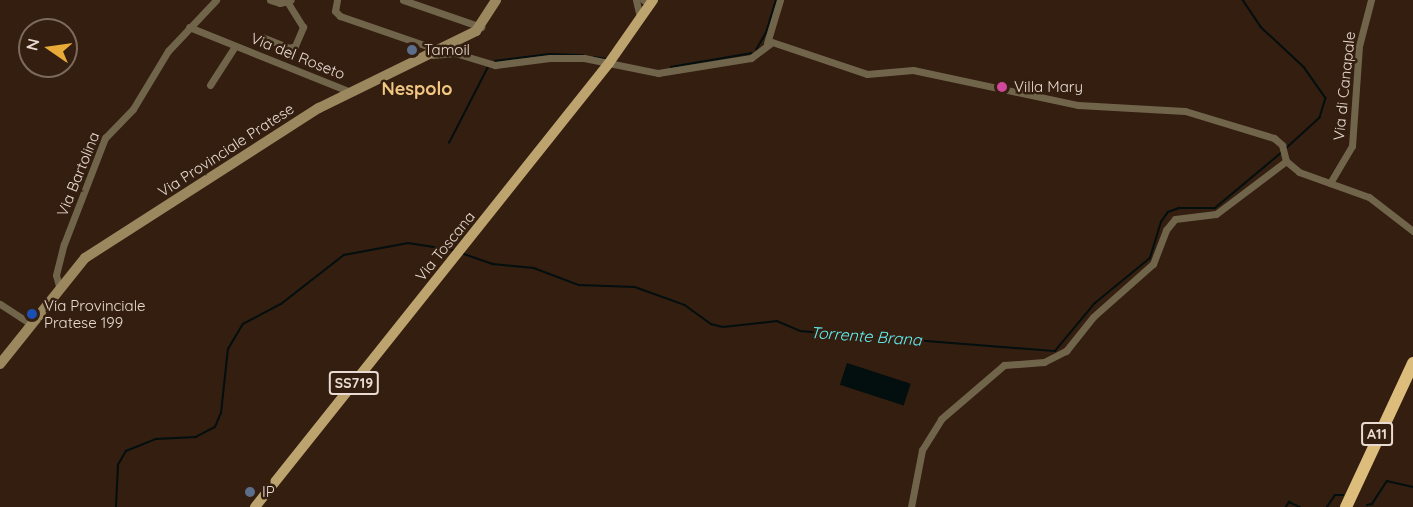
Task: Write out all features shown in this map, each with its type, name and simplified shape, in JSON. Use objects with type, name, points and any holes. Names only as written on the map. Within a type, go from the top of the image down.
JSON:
[{"type":"highway","name":"A11","points":[[1346,507],[1413,363]]},
{"type":"highway","name":"A11","points":[[1354,507],[1413,379]]},
{"type":"main road","name":"Via Toscana","points":[[255,507],[609,63],[641,19],[649,1]]},
{"type":"street","name":"Via Bartolina","points":[[59,286],[56,275],[64,244],[105,138],[133,109],[168,51],[216,0]]},
{"type":"street","points":[[262,37],[289,48],[295,46],[303,27],[290,2],[270,0]]},
{"type":"street","points":[[337,0],[335,11],[340,16],[435,52],[458,54],[495,64],[561,57],[609,63],[658,74],[751,58],[767,43],[780,0]]},
{"type":"street","points":[[403,0],[481,27],[496,0]]},
{"type":"street","points":[[636,0],[641,19]]},
{"type":"street","name":"Via di Canapale","points":[[1330,183],[1352,146],[1359,46],[1371,0]]},
{"type":"street","name":"Via del Roseto","points":[[189,27],[351,92]]},
{"type":"street","name":"Via Provinciale Pratese","points":[[0,364],[59,286],[86,258],[293,123],[481,27]]},
{"type":"street","points":[[767,43],[783,44],[867,74],[913,70],[1078,105],[1185,111],[1271,137],[1282,145],[1285,159],[1299,172],[1384,207],[1413,231]]},
{"type":"street","name":"Via del Roseto","points":[[210,85],[235,46]]},
{"type":"street","points":[[911,507],[922,450],[941,419],[1004,365],[1056,359],[1093,316],[1153,264],[1166,230],[1175,219],[1216,214],[1285,159]]},
{"type":"street","points":[[0,304],[31,324]]},
{"type":"shaded area","points":[[847,363],[911,384],[904,406],[840,385]]},
{"type":"waterway","points":[[756,50],[766,33],[776,0]]},
{"type":"waterway","name":"Torrente Brana","points":[[1243,0],[1261,27],[1304,67],[1326,98],[1320,118],[1285,150]]},
{"type":"waterway","points":[[671,67],[752,53]]},
{"type":"waterway","points":[[495,61],[550,54],[583,55]]},
{"type":"waterway","points":[[594,57],[606,59]]},
{"type":"waterway","points":[[449,143],[488,67]]},
{"type":"waterway","name":"Torrente Brana","points":[[464,254],[493,264],[534,268],[579,285],[635,287],[685,305],[711,324],[723,327],[777,321],[800,331],[1055,351],[1095,303],[1150,258],[1161,222],[1168,212],[1179,208],[1215,208],[1281,153]]},
{"type":"waterway","name":"Torrente Brana","points":[[116,507],[118,465],[126,451],[156,439],[196,437],[215,427],[221,413],[228,349],[243,324],[281,304],[344,255],[408,243],[454,250]]},
{"type":"waterway","points":[[1367,505],[1372,504],[1387,481],[1413,487]]},
{"type":"waterway","points":[[1327,507],[1335,495],[1343,495]]},
{"type":"waterway","points":[[1286,507],[1289,502],[1300,507]]},
{"type":"place","name":"Tamoil","points":[[412,50]]},
{"type":"place","name":"Villa Mary","points":[[1002,87]]},
{"type":"place","name":"Via Provinciale Pratese 199","points":[[32,314]]},
{"type":"place","name":"IP","points":[[250,492]]},
{"type":"district","name":"Nespolo","points":[[417,89]]}]
